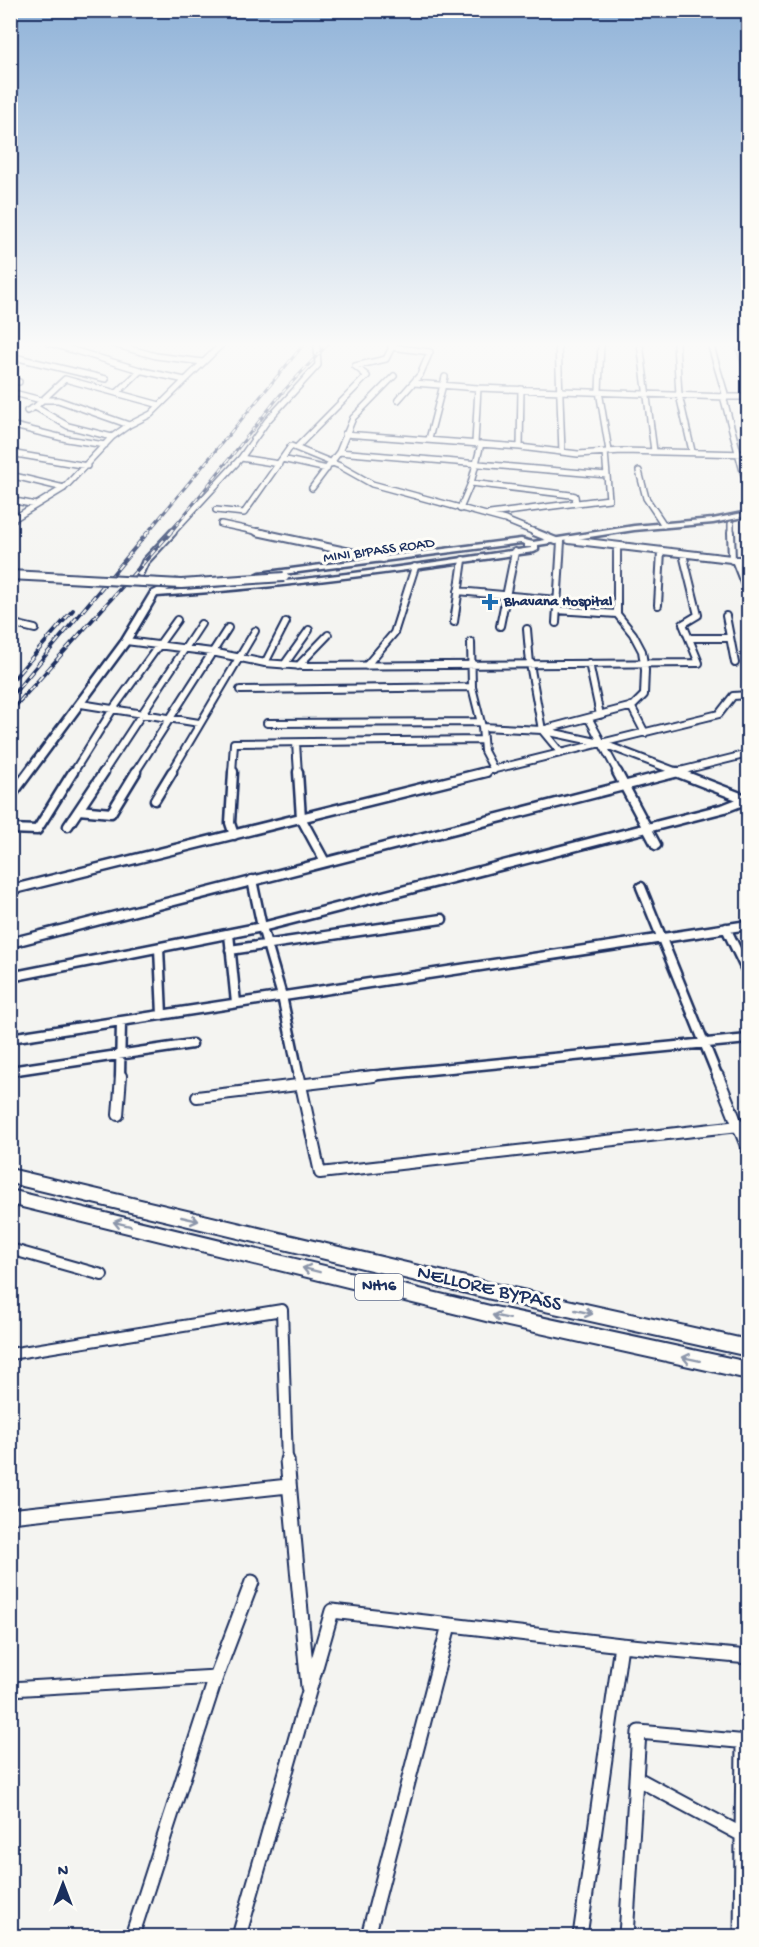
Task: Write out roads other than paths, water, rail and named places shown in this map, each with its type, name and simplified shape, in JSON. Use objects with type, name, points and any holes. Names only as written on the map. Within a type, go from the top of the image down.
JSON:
[{"type":"highway","name":"NELLORE BYPASS","points":[[10,1176],[491,1291],[748,1348]]},
{"type":"highway","name":"NELLORE BYPASS","points":[[10,1197],[490,1314],[748,1371]]},
{"type":"street","points":[[47,434],[105,445]]},
{"type":"street","points":[[99,434],[112,437]]},
{"type":"street","points":[[10,521],[64,488],[116,434]]},
{"type":"street","points":[[140,573],[145,562],[241,458],[258,434]]},
{"type":"street","points":[[296,448],[310,434]]},
{"type":"street","points":[[312,488],[333,463],[345,434],[478,443],[562,452],[692,451],[748,454]]},
{"type":"street","points":[[429,440],[431,434]]},
{"type":"street","points":[[460,509],[476,465],[478,434]]},
{"type":"street","points":[[520,434],[520,447]]},
{"type":"street","points":[[561,434],[562,452]]},
{"type":"street","points":[[486,515],[609,499],[605,434]]},
{"type":"street","points":[[651,434],[654,451]]},
{"type":"street","points":[[688,434],[692,451]]},
{"type":"street","points":[[733,434],[744,475]]},
{"type":"street","points":[[216,510],[244,513],[291,446],[333,463],[372,484],[486,515],[562,540],[748,561]]},
{"type":"street","points":[[339,452],[607,475]]},
{"type":"street","points":[[10,453],[87,466]]},
{"type":"street","points":[[241,458],[280,461],[327,469]]},
{"type":"street","points":[[639,471],[646,498],[664,525]]},
{"type":"street","points":[[10,475],[64,488]]},
{"type":"street","points":[[471,483],[571,495],[575,496],[576,503]]},
{"type":"street","points":[[10,500],[36,505]]},
{"type":"street","name":"MINI BIPASS ROAD","points":[[10,575],[158,586],[198,586],[535,544],[609,534],[634,528],[713,521],[748,514]]},
{"type":"street","points":[[609,534],[638,534],[731,524],[748,520]]},
{"type":"street","points":[[221,524],[383,559]]},
{"type":"street","points":[[731,524],[733,560],[748,593]]},
{"type":"street","points":[[556,623],[562,540]]},
{"type":"street","points":[[10,798],[126,641],[154,594],[178,582],[221,580],[521,542],[535,544],[534,549],[280,585],[154,594]]},
{"type":"street","points":[[542,730],[630,706],[644,695],[646,663],[636,635],[617,614],[617,546]]},
{"type":"street","points":[[658,605],[661,551]]},
{"type":"street","points":[[500,626],[515,552]]},
{"type":"street","points":[[126,641],[298,666],[699,663],[683,624],[698,615],[683,554]]},
{"type":"street","points":[[454,622],[463,560]]},
{"type":"street","points":[[366,666],[394,633],[415,567]]},
{"type":"street","points":[[458,591],[557,600]]},
{"type":"street","points":[[557,610],[617,614]]},
{"type":"street","points":[[726,616],[735,663]]},
{"type":"street","points":[[10,829],[37,830],[113,709],[177,620]]},
{"type":"street","points":[[266,663],[286,622]]},
{"type":"street","points":[[10,623],[35,629]]},
{"type":"street","points":[[68,826],[201,624]]},
{"type":"street","points":[[79,810],[111,813],[228,628]]},
{"type":"street","points":[[527,629],[530,664],[542,730],[561,753]]},
{"type":"street","points":[[284,665],[309,630]]},
{"type":"street","points":[[155,800],[255,631]]},
{"type":"street","points":[[298,666],[328,635]]},
{"type":"street","points":[[689,638],[730,638]]},
{"type":"street","points":[[471,642],[472,687],[481,724],[484,751],[494,770]]},
{"type":"street","points":[[589,663],[600,715]]},
{"type":"street","points":[[240,690],[472,687]]},
{"type":"street","points":[[10,890],[719,714],[733,696],[748,695]]},
{"type":"street","points":[[81,704],[199,723]]},
{"type":"street","points":[[630,706],[645,733]]},
{"type":"street","points":[[589,719],[656,845]]},
{"type":"street","points":[[267,723],[481,724],[542,730],[602,743],[748,800]]},
{"type":"street","points":[[234,834],[230,823],[234,743],[483,740]]},
{"type":"street","points":[[296,743],[301,818],[325,862]]},
{"type":"street","points":[[10,943],[748,754]]},
{"type":"street","points":[[10,977],[262,927],[748,800]]},
{"type":"street","points":[[252,880],[266,944],[282,996],[320,1173],[744,1125]]},
{"type":"street","points":[[641,887],[706,1045],[744,1125],[748,1151]]},
{"type":"street","points":[[230,950],[442,919]]},
{"type":"street","points":[[10,1038],[748,925]]},
{"type":"street","points":[[726,928],[748,974]]},
{"type":"street","points":[[229,934],[236,1003]]},
{"type":"street","points":[[159,948],[162,1015]]},
{"type":"street","points":[[118,1115],[122,1054],[121,1021]]},
{"type":"street","points":[[197,1097],[301,1083],[748,1040]]},
{"type":"street","points":[[10,1071],[192,1044]]},
{"type":"street","points":[[10,1249],[102,1275]]},
{"type":"street","points":[[10,1354],[282,1310],[288,1486],[308,1693]]},
{"type":"street","points":[[10,1516],[288,1486]]},
{"type":"street","points":[[132,1936],[216,1677],[252,1582]]},
{"type":"street","points":[[238,1936],[332,1611],[621,1645],[748,1657]]},
{"type":"street","points":[[368,1936],[449,1625]]},
{"type":"street","points":[[580,1936],[621,1645]]},
{"type":"street","points":[[10,1689],[216,1677]]},
{"type":"street","points":[[626,1936],[639,1732],[746,1742],[741,1936]]},
{"type":"street","points":[[636,1778],[745,1836]]},
{"type":"railway","points":[[147,533],[229,434]]},
{"type":"railway","points":[[170,533],[249,434]]},
{"type":"railway","points":[[10,698],[148,532]]},
{"type":"railway","points":[[10,712],[171,532]]},
{"type":"railway","points":[[10,683],[73,610]]},
{"type":"place","name":"Bhavana Hospital","points":[[490,602]]}]
